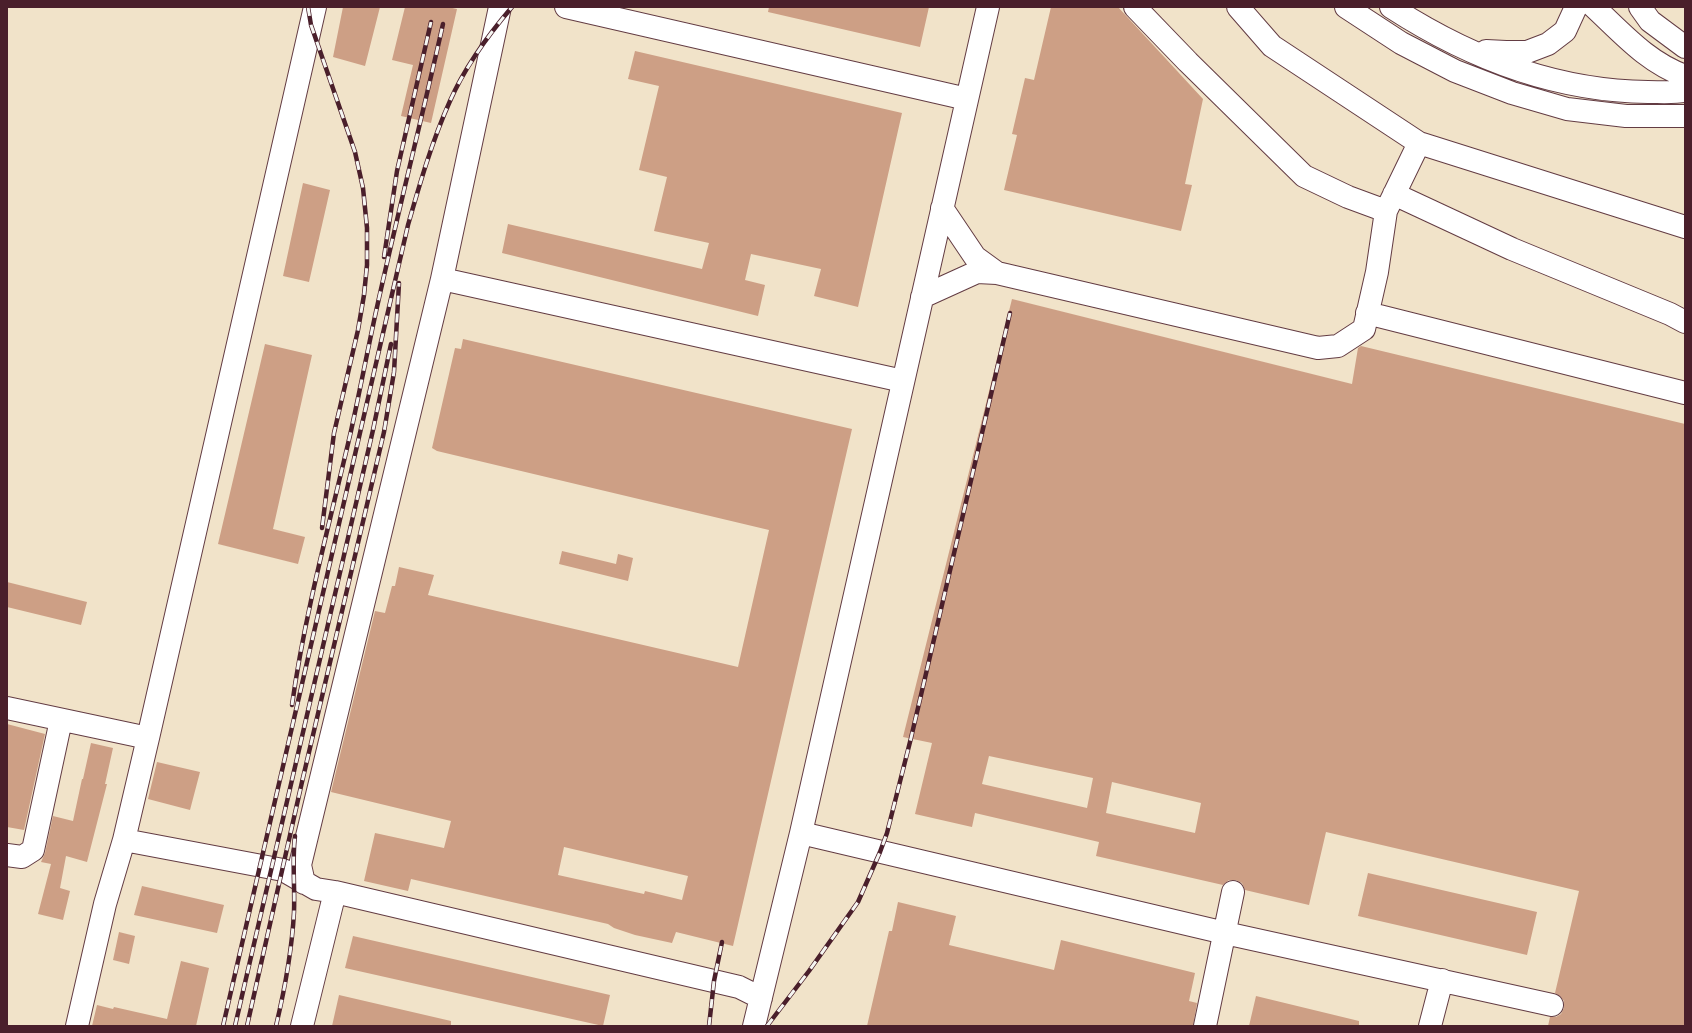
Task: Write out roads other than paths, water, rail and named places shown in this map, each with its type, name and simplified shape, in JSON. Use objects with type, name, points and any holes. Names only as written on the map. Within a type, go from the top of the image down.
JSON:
[{"type":"street","points":[[77,1026],[105,904],[124,840],[148,738],[315,7]]},
{"type":"street","points":[[304,883],[300,865],[442,279],[500,7]]},
{"type":"street","points":[[566,7],[967,98]]},
{"type":"street","points":[[754,1026],[801,833],[988,7]]},
{"type":"street","points":[[1135,7],[1188,62],[1304,176],[1348,197],[1390,203],[1506,246],[1670,314],[1685,322]]},
{"type":"street","points":[[1238,7],[1272,46],[1418,143],[1685,227]]},
{"type":"street","points":[[1346,7],[1401,43],[1455,71],[1512,93],[1567,109],[1626,116],[1685,116]]},
{"type":"street","points":[[1391,7],[1465,49],[1520,70],[1572,85],[1628,92],[1685,91]]},
{"type":"street","points":[[1465,49],[1527,52],[1548,44],[1565,31],[1576,7]]},
{"type":"street","points":[[1594,7],[1620,33],[1652,59],[1685,76]]},
{"type":"street","points":[[1640,7],[1650,21],[1685,47]]},
{"type":"street","points":[[922,297],[977,272],[997,273],[1318,348],[1338,346],[1364,329],[1377,272],[1390,203],[1418,143]]},
{"type":"street","points":[[942,208],[976,257],[997,273]]},
{"type":"street","points":[[442,279],[903,381]]},
{"type":"street","points":[[1367,313],[1685,394]]},
{"type":"street","points":[[7,708],[148,738]]},
{"type":"street","points":[[7,855],[22,857],[33,850],[61,720]]},
{"type":"street","points":[[801,833],[1225,933],[1552,1005]]},
{"type":"street","points":[[124,840],[283,870],[293,874],[304,883],[316,889],[335,892],[738,987],[761,998]]},
{"type":"street","points":[[302,1026],[335,892]]},
{"type":"street","points":[[1205,1026],[1233,892]]},
{"type":"street","points":[[1430,1026],[1442,980]]},
{"type":"railway","points":[[308,7],[311,25],[355,152],[363,188],[367,228],[367,265],[364,295],[358,330],[334,433],[322,528]]},
{"type":"railway","points":[[223,1026],[408,225],[432,147],[456,89],[478,52],[512,7]]},
{"type":"railway","points":[[384,257],[397,171],[431,22]]},
{"type":"railway","points":[[292,705],[297,670],[318,567],[351,431],[385,271],[443,24]]},
{"type":"railway","points":[[247,1026],[302,782],[384,432],[394,372],[399,283]]},
{"type":"railway","points":[[767,1026],[809,971],[858,902],[887,833],[911,738],[1010,313]]},
{"type":"railway","points":[[235,1026],[373,430],[391,344]]},
{"type":"railway","points":[[276,1026],[292,940],[295,836]]},
{"type":"railway","points":[[709,1026],[714,981],[722,942]]}]
